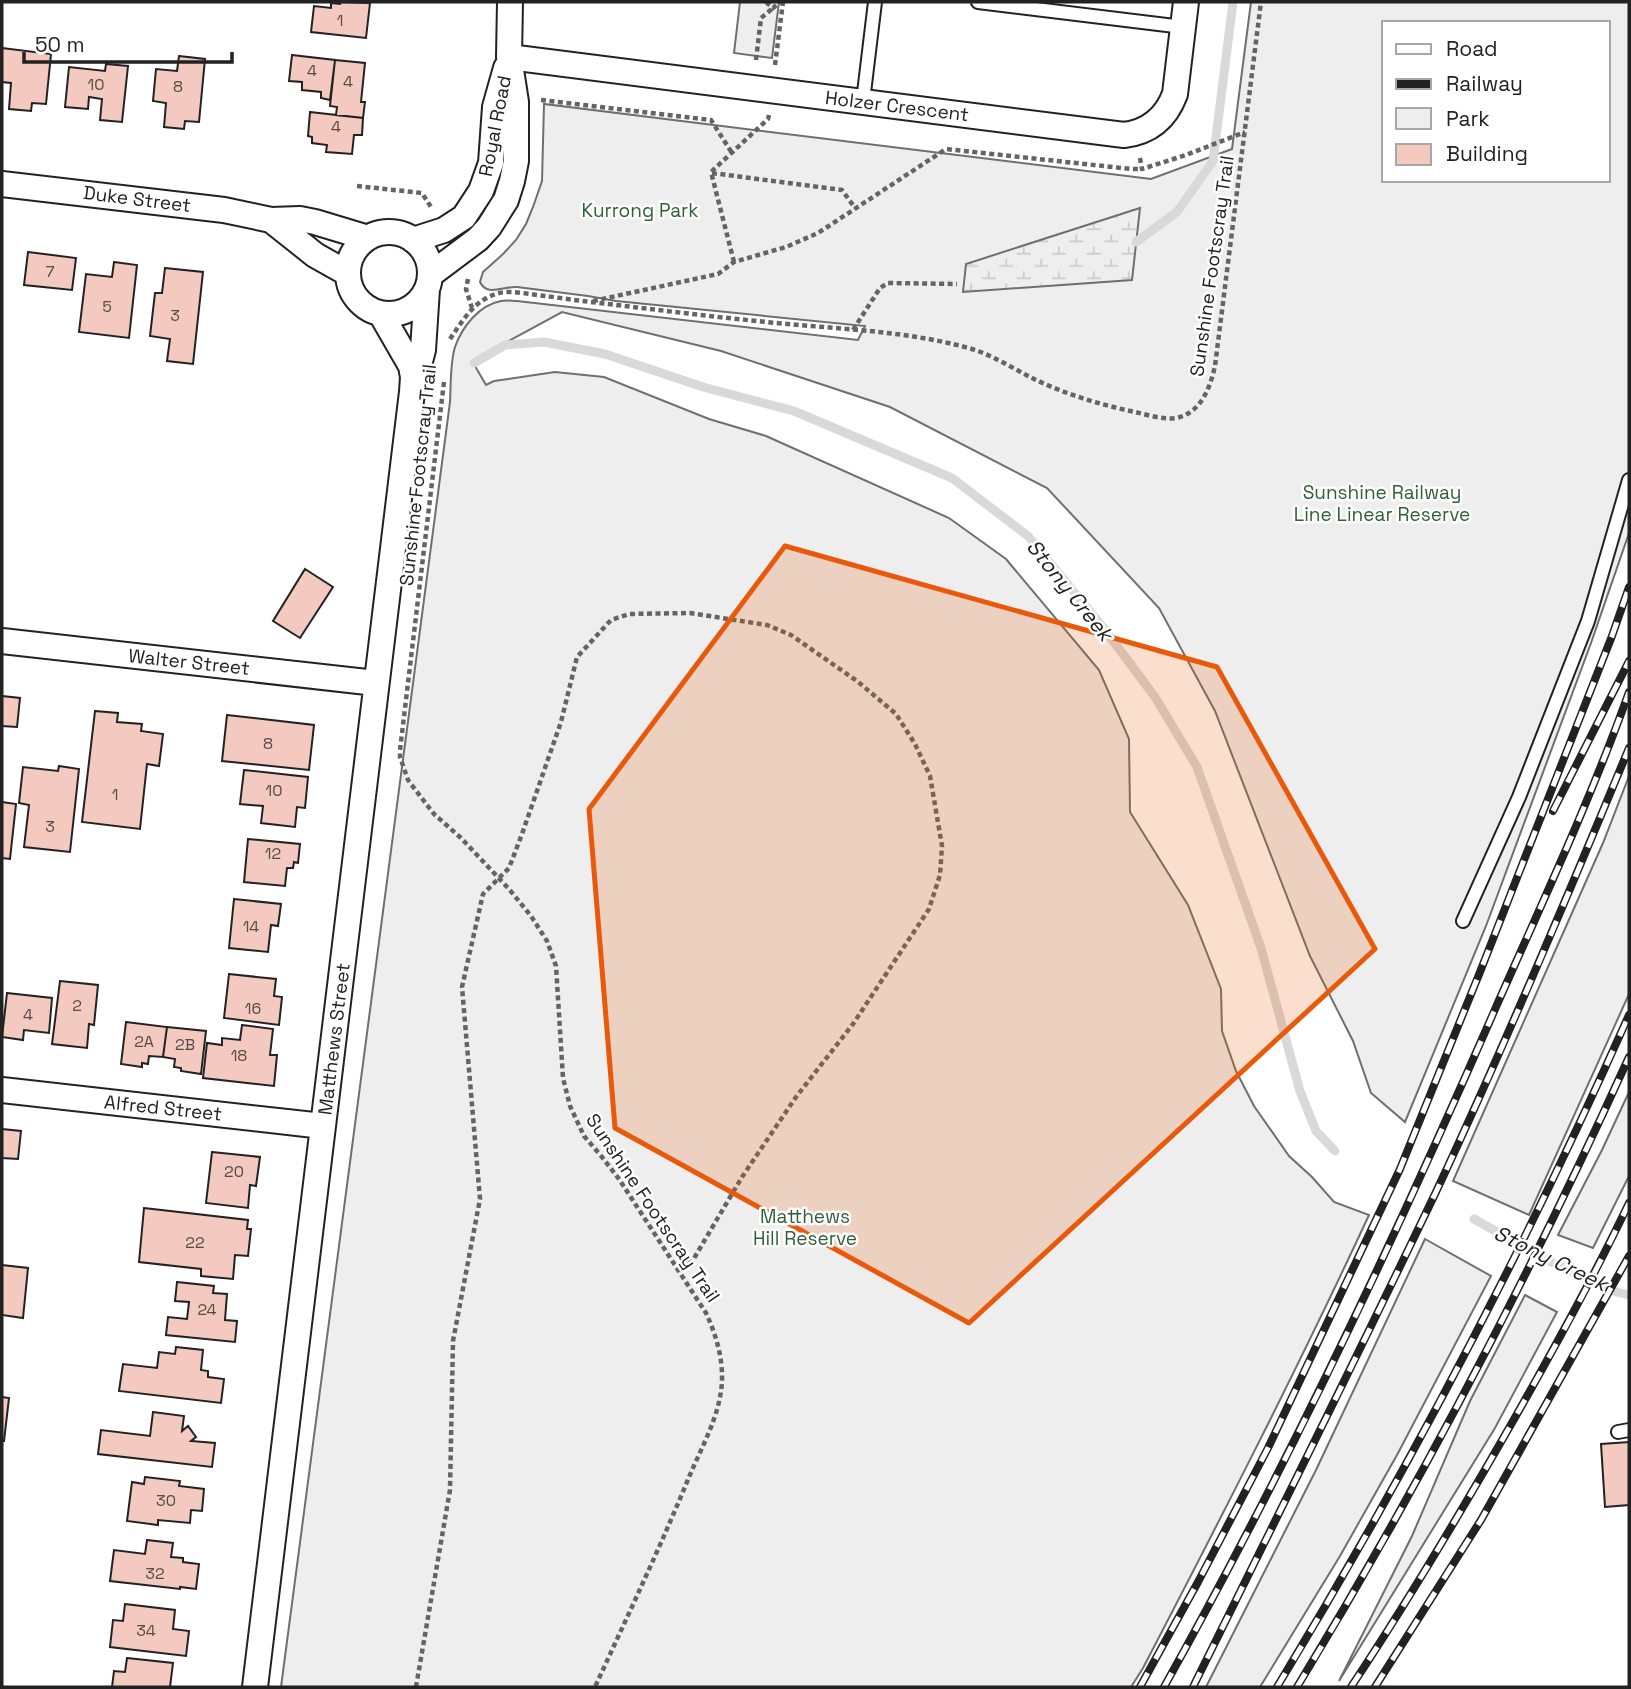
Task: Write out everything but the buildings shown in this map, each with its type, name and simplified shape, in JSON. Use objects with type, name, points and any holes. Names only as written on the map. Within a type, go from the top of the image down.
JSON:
[{"type":"street","name":"Royal Road","points":[[428,282],[478,239],[498,214],[512,181],[516,161],[516,102],[509,57],[510,2]]},
{"type":"street","name":"Holzer Crescent","points":[[509,57],[1114,135],[1134,134],[1154,124],[1171,106],[1175,94],[1186,2]]},
{"type":"street","name":"Royal Road","points":[[413,240],[444,230],[464,217],[481,191],[491,163],[495,107],[509,57]]},
{"type":"street","name":"Duke Street","points":[[2,184],[224,209],[271,220],[300,219],[368,238]]},
{"type":"street","name":"Duke Street","points":[[271,220],[315,255],[347,274]]},
{"type":"street","points":[[379,233],[403,235],[413,240],[426,256],[429,265],[428,282],[420,300],[409,309],[395,314],[381,314],[368,309],[357,300],[347,274],[350,259],[357,247],[368,238],[379,233]]},
{"type":"street","name":"Matthews Street","points":[[412,392],[423,350],[428,282]]},
{"type":"street","name":"Matthews Street","points":[[255,1687],[412,392],[411,366],[381,314]]},
{"type":"street","name":"Walter Street","points":[[2,641],[376,683]]},
{"type":"street","name":"Alfred Street","points":[[2,1090],[323,1126]]},
{"type":"lane","points":[[863,102],[875,2]]},
{"type":"lane","points":[[978,2],[1183,27]]},
{"type":"lane","points":[[1463,921],[1519,797],[1588,621],[1629,480]]},
{"type":"path","points":[[766,2],[773,8]]},
{"type":"path","points":[[756,60],[761,18],[782,2]]},
{"type":"path","points":[[775,69],[782,2]]},
{"type":"path","name":"Sunshine Footscray Trail","points":[[449,340],[477,303],[501,293],[521,293],[890,333],[952,343],[982,352],[1035,380],[1091,401],[1159,417],[1184,416],[1204,398],[1211,385],[1215,366],[1261,2]]},
{"type":"path","points":[[536,99],[711,120],[732,153]]},
{"type":"path","points":[[712,172],[768,119]]},
{"type":"path","points":[[589,302],[718,274],[734,262],[786,247],[818,233],[946,149],[1142,169],[1245,132]]},
{"type":"path","points":[[1139,150],[1142,169]]},
{"type":"path","points":[[712,172],[842,190],[855,208]]},
{"type":"path","points":[[712,172],[734,262]]},
{"type":"path","points":[[357,186],[422,192],[435,214]]},
{"type":"path","points":[[469,272],[466,289],[472,308]]},
{"type":"path","points":[[853,330],[880,288],[888,284],[957,284]]},
{"type":"path","name":"Sunshine Footscray Trail","points":[[444,380],[400,757],[408,780],[434,814],[499,878],[531,916],[547,941],[556,966],[563,1078],[570,1106],[584,1136],[618,1179],[706,1313],[720,1354],[720,1396],[714,1417],[596,1687]]},
{"type":"path","points":[[416,1687],[450,1490],[453,1341],[480,1199],[462,987],[483,894],[509,868],[561,722],[577,657],[611,620],[629,614],[690,613],[766,625],[791,635],[857,681],[896,714],[915,744],[930,776],[942,846],[940,875],[929,909],[853,1024],[796,1097],[692,1260],[678,1269]]},
{"type":"highlighted area","points":[[785,546],[1217,667],[1375,949],[969,1323],[615,1128],[589,809]]},
{"type":"green space","points":[[740,2],[779,2],[772,58],[734,53]]},
{"type":"green space","name":"Matthews Hill Reserve","points":[[1251,2],[1629,2],[1629,533],[1486,926],[1405,1122],[1371,1093],[1353,1041],[1310,956],[1215,711],[1159,608],[1047,488],[890,407],[721,351],[562,312],[472,361],[486,385],[494,381],[555,372],[604,377],[709,419],[766,436],[949,518],[1006,559],[1099,670],[1129,739],[1130,812],[1188,905],[1221,989],[1222,1031],[1236,1071],[1254,1106],[1289,1156],[1334,1202],[1369,1215],[1259,1443],[1143,1668],[1131,1687],[281,1687],[450,402],[452,360],[458,339],[479,312],[493,303],[505,301],[858,340],[865,326],[616,301],[517,287],[487,289],[480,282],[483,272],[516,240],[526,224],[542,181],[544,104],[1151,179],[1232,149]]},
{"type":"green space","points":[[1140,208],[1132,280],[963,292],[966,264]]},
{"type":"green space","points":[[1629,776],[1629,994],[1529,1215],[1453,1181],[1603,843]]},
{"type":"green space","points":[[1629,1092],[1629,1176],[1593,1248],[1558,1235]]},
{"type":"green space","points":[[1425,1239],[1491,1276],[1397,1455],[1340,1556],[1260,1687],[1206,1687],[1316,1470]]},
{"type":"green space","points":[[1525,1295],[1557,1312],[1495,1428],[1339,1681],[1412,1536],[1470,1401]]},
{"type":"waterway","points":[[1136,242],[1177,212],[1213,161],[1233,2]]},
{"type":"waterway","name":"Stony Creek","points":[[474,363],[505,345],[544,342],[605,354],[703,387],[794,411],[952,478],[1028,536],[1102,626],[1155,697],[1197,767],[1261,948],[1300,1091],[1316,1131],[1335,1151]]},
{"type":"waterway","name":"Stony Creek","points":[[1474,1219],[1549,1261],[1613,1291],[1629,1295]]},
{"type":"railway","points":[[1140,1687],[1268,1448],[1400,1169],[1480,972],[1629,587]]},
{"type":"railway","points":[[1553,811],[1629,661]]},
{"type":"railway","points":[[1164,1687],[1254,1521],[1379,1266],[1566,851],[1629,692]]},
{"type":"railway","points":[[1193,1687],[1435,1194],[1535,972],[1629,748]]},
{"type":"railway","points":[[1277,1687],[1326,1606],[1464,1357],[1549,1187],[1629,1015]]},
{"type":"railway","points":[[1297,1687],[1387,1534],[1472,1377],[1553,1218],[1629,1057]]},
{"type":"railway","points":[[1351,1687],[1497,1449],[1575,1310],[1629,1203]]},
{"type":"railway","points":[[1375,1687],[1481,1520],[1629,1256]]},
{"type":"park label","name":"Kurrong Park","points":[[640,210]]},
{"type":"park label","name":"Sunshine Railway Line Linear Reserve","points":[[1382,503]]}]
